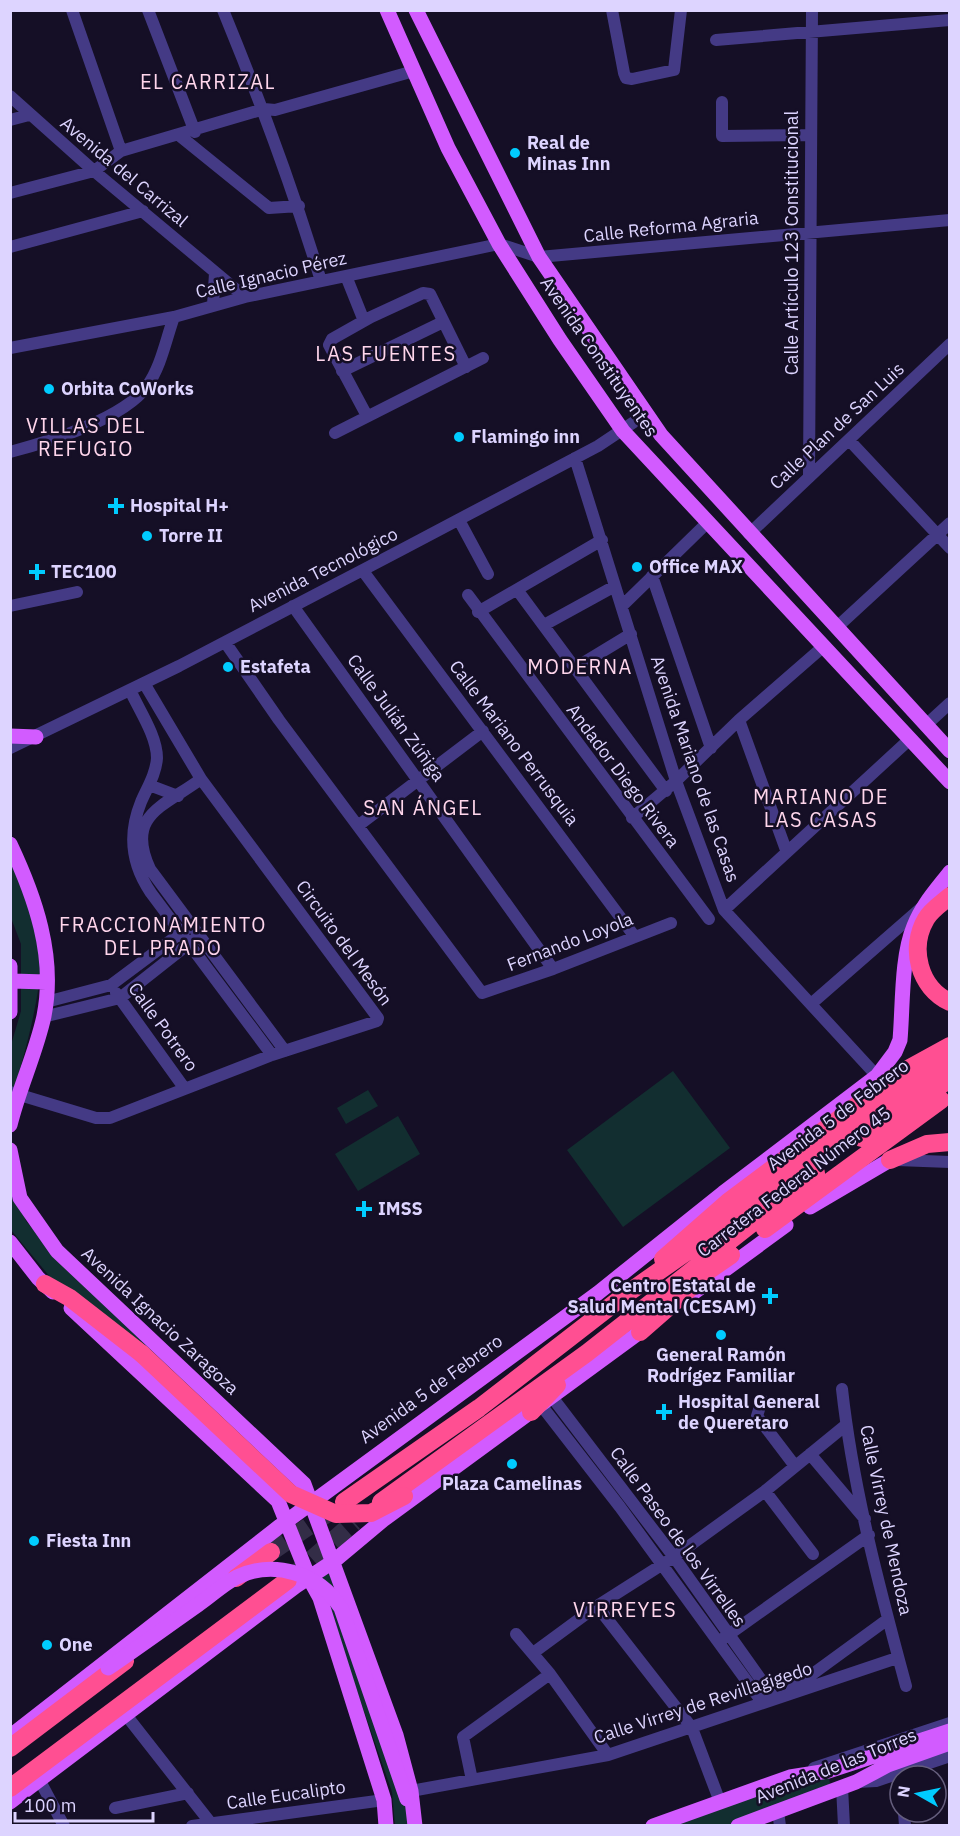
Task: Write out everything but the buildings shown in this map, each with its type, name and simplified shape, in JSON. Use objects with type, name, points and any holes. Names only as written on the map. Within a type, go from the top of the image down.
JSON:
[{"type":"highway","points":[[950,896],[925,921],[919,937],[918,954],[927,985],[950,1002]]},
{"type":"highway","points":[[877,1076],[950,1035]]},
{"type":"highway","name":"Carretera Federal Número 45","points":[[625,1295],[678,1243],[728,1202],[899,1074],[950,1046]]},
{"type":"highway","name":"Avenida 5 de Febrero","points":[[344,1502],[479,1408],[625,1295],[735,1218],[950,1058]]},
{"type":"highway","name":"Avenida 5 de Febrero","points":[[354,1522],[587,1353],[636,1326],[842,1152],[950,1079]]},
{"type":"highway","name":"Carretera Federal Número 45","points":[[636,1326],[950,1094]]},
{"type":"highway","points":[[823,1197],[907,1138],[950,1099]]},
{"type":"highway","points":[[890,1160],[927,1144],[950,1142]]},
{"type":"highway","points":[[45,1284],[70,1298],[121,1336],[291,1494],[336,1514],[371,1513],[404,1496],[516,1415],[587,1353]]},
{"type":"highway","points":[[541,1404],[587,1353]]},
{"type":"highway","points":[[10,1748],[271,1552]]},
{"type":"highway","points":[[10,1788],[288,1580]]},
{"type":"highway","points":[[10,1800],[36,1784]]},
{"type":"main road","name":"Avenida Constituyentes","points":[[387,10],[448,148],[500,243],[560,340],[623,431],[950,782]]},
{"type":"main road","name":"Avenida Constituyentes","points":[[416,10],[539,257],[646,414],[680,460],[950,751]]},
{"type":"main road","points":[[10,736],[36,736]]},
{"type":"main road","points":[[938,769],[950,791]]},
{"type":"main road","points":[[10,844],[29,884],[43,930],[45,982],[45,1010],[14,1094],[10,1125]]},
{"type":"main road","name":"Avenida 5 de Febrero","points":[[10,1737],[288,1520],[598,1293],[723,1193],[877,1076],[896,1052],[900,1040],[909,945],[924,906],[950,872]]},
{"type":"main road","points":[[10,966],[12,981],[10,1012]]},
{"type":"main road","points":[[12,981],[45,982]]},
{"type":"main road","name":"Avenida Ignacio Zaragoza","points":[[10,1150],[20,1197],[57,1251],[304,1484],[334,1561],[399,1746],[409,1795]]},
{"type":"main road","name":"Avenida 5 de Febrero","points":[[36,1784],[334,1561],[383,1520],[541,1404],[636,1326],[823,1197],[890,1160]]},
{"type":"main road","points":[[10,1242],[45,1284],[278,1501],[288,1520],[309,1578],[320,1598],[332,1633],[384,1800],[386,1826]]},
{"type":"main road","points":[[153,1383],[170,1388],[178,1382],[178,1369],[167,1355]]},
{"type":"main road","points":[[60,1699],[237,1577],[269,1570],[293,1572],[318,1581],[332,1594],[341,1608],[409,1795],[415,1820]]},
{"type":"main road","name":"Avenida de las Torres","points":[[653,1826],[790,1778],[828,1771],[950,1731]]},
{"type":"main road","name":"Avenida de las Torres","points":[[738,1826],[779,1818],[888,1765],[950,1743]]},
{"type":"main road","points":[[369,1757],[399,1746]]},
{"type":"street","points":[[72,10],[121,151]]},
{"type":"street","points":[[148,10],[195,132]]},
{"type":"street","points":[[223,10],[264,110],[298,206],[321,281]]},
{"type":"street","points":[[612,10],[624,73],[626,78],[632,79],[674,70],[681,10]]},
{"type":"street","name":"Calle Artículo 123 Constitucional","points":[[809,476],[809,135],[812,10]]},
{"type":"street","points":[[716,40],[950,20]]},
{"type":"street","points":[[10,193],[94,171],[121,151],[414,70]]},
{"type":"street","name":"Avenida del Carrizal","points":[[10,96],[94,171],[245,297]]},
{"type":"street","points":[[722,102],[722,136],[809,135]]},
{"type":"street","points":[[10,120],[29,115]]},
{"type":"street","points":[[180,136],[269,208],[298,206]]},
{"type":"street","points":[[10,247],[143,211]]},
{"type":"street","name":"Calle Reforma Agraria","points":[[539,257],[950,220]]},
{"type":"street","points":[[500,243],[539,257]]},
{"type":"street","name":"Calle Ignacio Pérez","points":[[10,348],[174,317],[245,297],[500,243]]},
{"type":"street","points":[[213,305],[215,273]]},
{"type":"street","points":[[350,275],[367,319]]},
{"type":"street","points":[[367,417],[330,349],[330,341],[367,319],[427,293],[433,296],[443,322],[466,367]]},
{"type":"street","points":[[10,452],[86,427],[134,398],[147,387],[156,369],[174,317]]},
{"type":"street","points":[[342,371],[443,322]]},
{"type":"street","name":"Calle Plan de San Luis","points":[[749,534],[809,476],[948,350]]},
{"type":"street","points":[[335,432],[483,358]]},
{"type":"street","name":"Avenida Tecnológico","points":[[10,748],[144,683],[363,571],[575,459],[623,431],[646,414]]},
{"type":"street","points":[[849,440],[950,548]]},
{"type":"street","name":"Avenida Mariano de las Casas","points":[[575,459],[676,782],[724,910],[877,1076]]},
{"type":"street","points":[[459,520],[488,574]]},
{"type":"street","points":[[622,606],[707,523]]},
{"type":"street","points":[[836,628],[950,523]]},
{"type":"street","points":[[478,612],[518,591],[602,540]]},
{"type":"street","name":"Calle Mariano Perrusquia","points":[[363,571],[635,937]]},
{"type":"street","points":[[652,576],[711,748]]},
{"type":"street","points":[[544,626],[615,586]]},
{"type":"street","points":[[518,591],[666,791]]},
{"type":"street","points":[[10,606],[77,592]]},
{"type":"street","name":"Andador Diego Rivera","points":[[468,595],[478,612],[709,919]]},
{"type":"street","name":"Calle Julián Zúñiga","points":[[293,606],[553,969]]},
{"type":"street","points":[[575,668],[631,634]]},
{"type":"street","points":[[225,642],[279,720],[358,825],[483,730]]},
{"type":"street","points":[[632,818],[666,791],[739,720],[824,646]]},
{"type":"street","name":"Circuito del Mesón","points":[[14,1094],[101,1119],[272,1055],[377,1021],[378,1016],[201,779],[144,683]]},
{"type":"street","points":[[130,690],[155,746],[157,759],[141,802],[131,842],[146,886],[181,932],[194,934],[285,1051]]},
{"type":"street","points":[[926,725],[950,703]]},
{"type":"street","points":[[739,720],[786,850]]},
{"type":"street","points":[[724,910],[786,850],[910,739]]},
{"type":"street","points":[[201,779],[147,819],[141,835],[150,869],[272,1055]]},
{"type":"street","points":[[149,785],[178,796]]},
{"type":"street","name":"Fernando Loyola","points":[[358,825],[482,993],[553,969],[671,923]]},
{"type":"street","points":[[811,1004],[924,906]]},
{"type":"street","points":[[45,1010],[111,985],[181,932]]},
{"type":"street","points":[[45,1010],[120,998],[194,934]]},
{"type":"street","name":"Calle Potrero","points":[[111,985],[185,1089]]},
{"type":"street","points":[[890,1160],[950,1162]]},
{"type":"street","name":"Calle Virrey de Mendoza","points":[[842,1389],[846,1425],[869,1535],[897,1658],[906,1686]]},
{"type":"street","points":[[762,1400],[758,1416],[795,1466]]},
{"type":"street","name":"Calle Paseo de los Virrelles","points":[[541,1404],[674,1557],[723,1639]]},
{"type":"street","name":"Calle Paseo de los Virrelles","points":[[541,1404],[662,1565],[773,1698]]},
{"type":"street","points":[[533,1653],[597,1606],[674,1557],[765,1491],[846,1425]]},
{"type":"street","points":[[810,1454],[867,1522]]},
{"type":"street","points":[[765,1491],[813,1554]]},
{"type":"street","points":[[723,1639],[869,1535]]},
{"type":"street","points":[[597,1606],[692,1728],[720,1802]]},
{"type":"street","points":[[773,1698],[888,1619]]},
{"type":"street","points":[[516,1634],[550,1674],[608,1755]]},
{"type":"street","name":"Calle Virrey de Revillagigedo","points":[[409,1795],[472,1780],[608,1755],[897,1658]]},
{"type":"street","points":[[472,1780],[463,1737],[550,1674]]},
{"type":"street","points":[[126,1716],[213,1824]]},
{"type":"street","name":"Avenida de las Torres","points":[[790,1778],[950,1723]]},
{"type":"street","points":[[930,1764],[950,1756]]},
{"type":"street","points":[[844,1826],[849,1785],[888,1778]]},
{"type":"street","points":[[36,1784],[64,1826]]},
{"type":"street","points":[[115,1808],[188,1793]]},
{"type":"street","name":"Calle Eucalipto","points":[[192,1826],[384,1800]]},
{"type":"green space","points":[[11,857],[37,916],[41,936],[41,959],[35,1008],[11,1100],[11,1045],[21,1011],[21,944],[11,918]]},
{"type":"green space","points":[[673,1071],[730,1148],[623,1227],[567,1150]]},
{"type":"green space","points":[[368,1090],[378,1106],[346,1124],[337,1108]]},
{"type":"green space","points":[[398,1116],[420,1154],[358,1191],[335,1154]]},
{"type":"green space","points":[[10,1182],[26,1221],[61,1263],[304,1493],[288,1503],[60,1289],[11,1230]]},
{"type":"green space","points":[[326,1574],[333,1575],[412,1825],[395,1825],[392,1792],[319,1581]]},
{"type":"green space","points":[[828,1771],[831,1791],[738,1825],[653,1826]]},
{"type":"tunnel","points":[[271,1552],[331,1511]]},
{"type":"tunnel","points":[[292,1577],[354,1522]]},
{"type":"place","name":"Real de Minas Inn","points":[[515,153]]},
{"type":"place","name":"Orbita CoWorks","points":[[49,389]]},
{"type":"place","name":"Flamingo inn","points":[[459,437]]},
{"type":"place","name":"Hospital H+","points":[[116,506]]},
{"type":"place","name":"Torre II","points":[[147,536]]},
{"type":"place","name":"Office MAX","points":[[637,567]]},
{"type":"place","name":"TEC100","points":[[37,572]]},
{"type":"place","name":"Estafeta","points":[[228,667]]},
{"type":"place","name":"IMSS","points":[[364,1209]]},
{"type":"place","name":"Centro Estatal de Salud Mental (CESAM)","points":[[770,1296]]},
{"type":"place","name":"General Ramón Rodrígez Familiar","points":[[721,1335]]},
{"type":"place","name":"Hospital General de Queretaro","points":[[664,1412]]},
{"type":"place","name":"Plaza Camelinas","points":[[512,1464]]},
{"type":"place","name":"Fiesta Inn","points":[[34,1541]]},
{"type":"place","name":"One","points":[[47,1645]]},
{"type":"district","name":"EL CARRIZAL","points":[[208,82]]},
{"type":"district","name":"LAS FUENTES","points":[[386,354]]},
{"type":"district","name":"VILLAS DEL REFUGIO","points":[[86,438]]},
{"type":"district","name":"MODERNA","points":[[580,667]]},
{"type":"district","name":"SAN ÁNGEL","points":[[423,808]]},
{"type":"district","name":"MARIANO DE LAS CASAS","points":[[821,808]]},
{"type":"district","name":"FRACCIONAMIENTO DEL PRADO","points":[[163,936]]},
{"type":"district","name":"VIRREYES","points":[[625,1610]]}]
